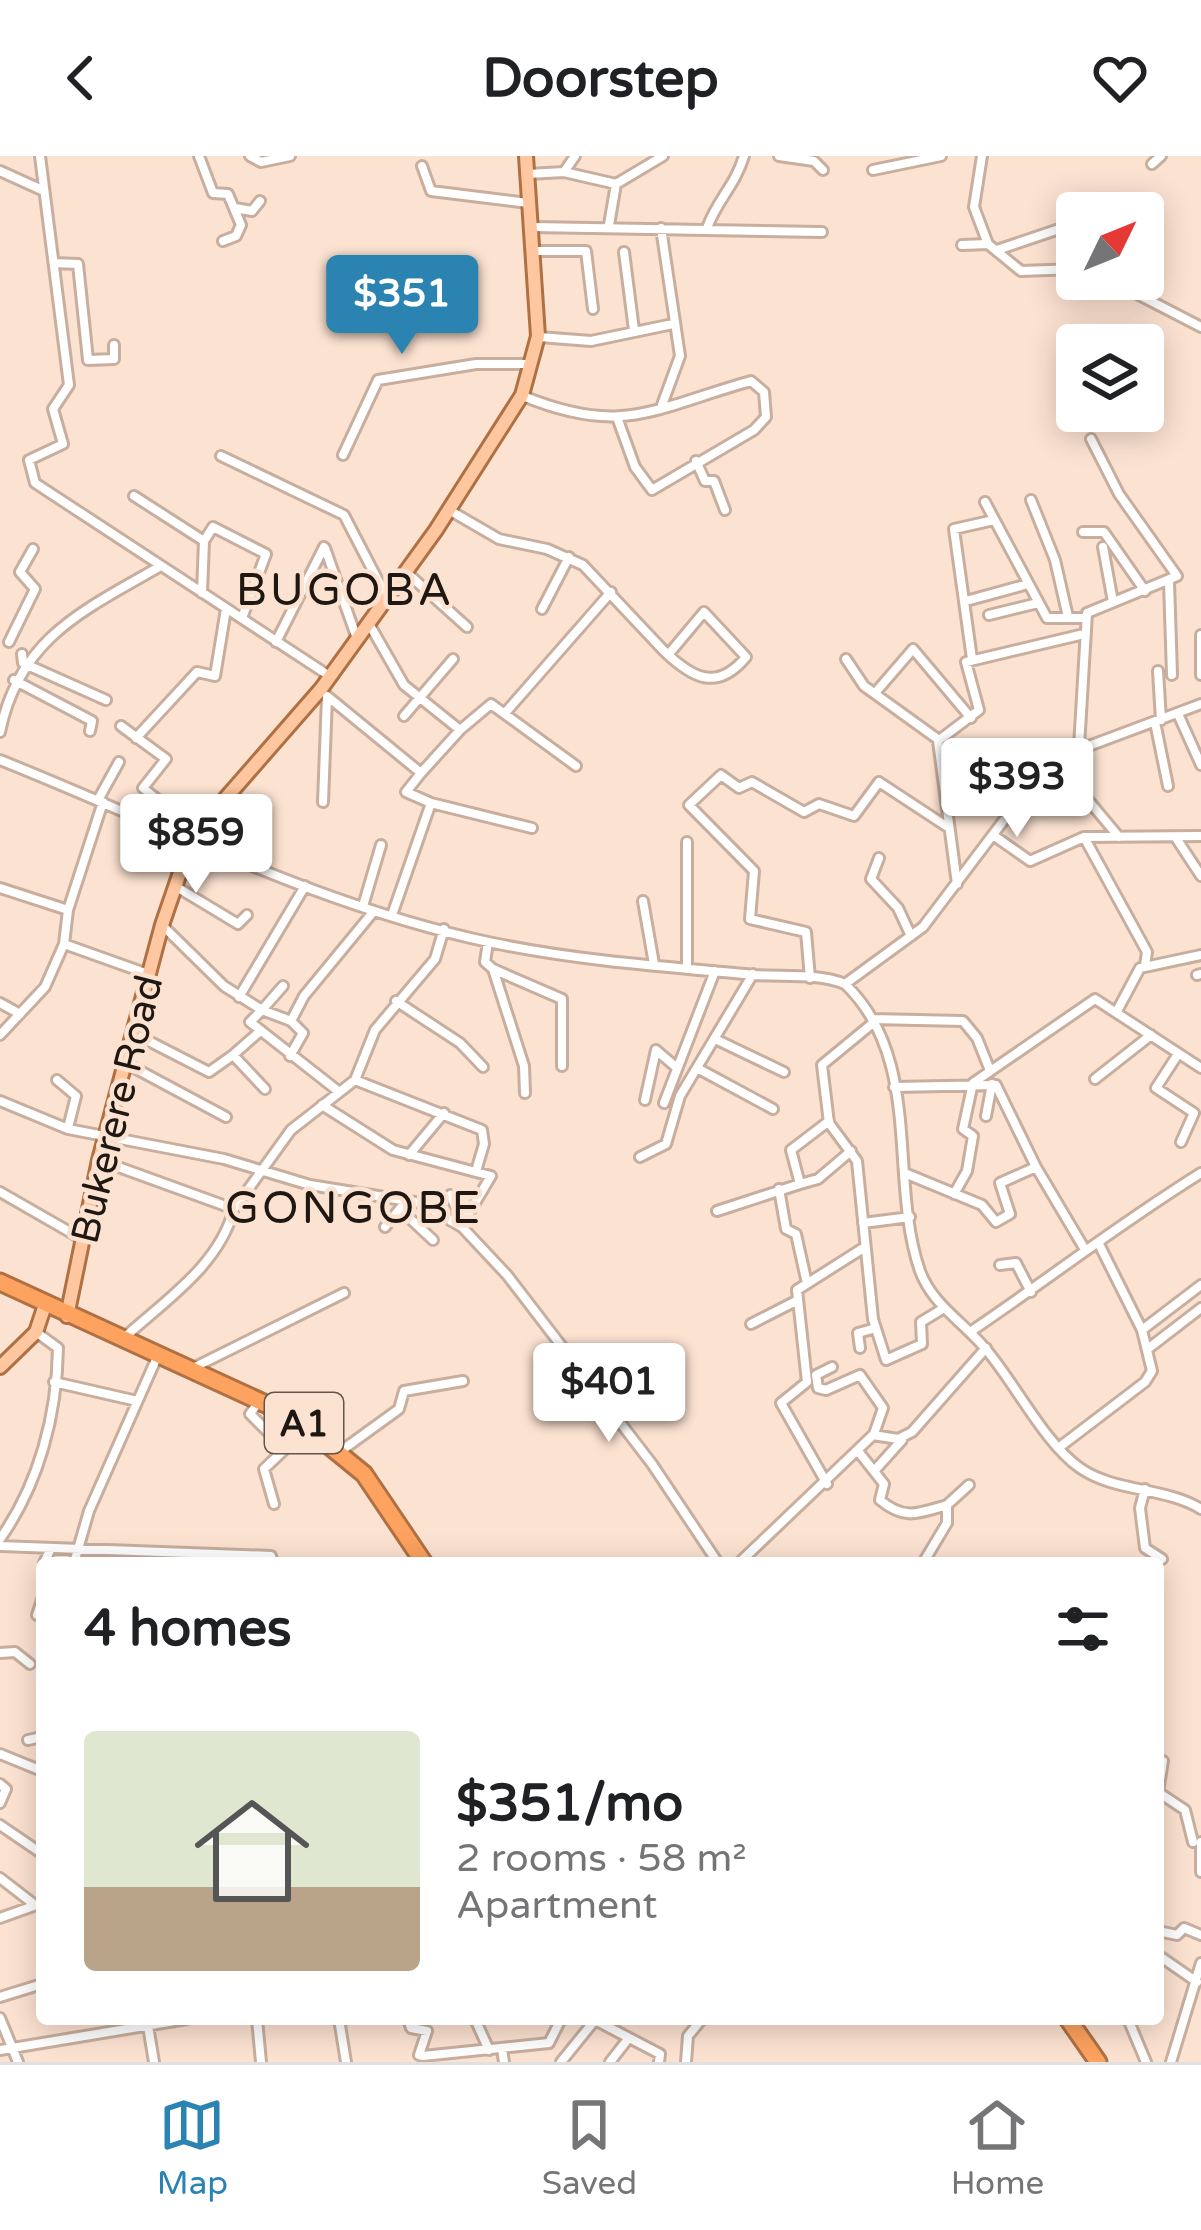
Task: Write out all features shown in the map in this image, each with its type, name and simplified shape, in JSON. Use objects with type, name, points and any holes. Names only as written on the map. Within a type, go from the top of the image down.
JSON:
[{"type":"highway","name":"A1","points":[[0,1284],[261,1398],[341,1451],[387,1502],[420,1557]]},
{"type":"highway","points":[[1072,2025],[1098,2062]]},
{"type":"main road","name":"Bukerere Road","points":[[68,1314],[99,1160],[162,925],[193,844],[324,693],[328,675],[449,510],[522,395],[538,336],[526,156]]},
{"type":"main road","points":[[2,1360],[36,1332],[46,1304]]},
{"type":"street","points":[[40,156],[68,385],[53,409],[63,441],[28,460],[33,479],[328,675]]},
{"type":"street","points":[[199,156],[213,193],[228,194],[241,229],[223,241]]},
{"type":"street","points":[[250,156],[261,162],[290,156]]},
{"type":"street","points":[[564,172],[574,156]]},
{"type":"street","points":[[528,174],[564,172],[616,184],[663,156]]},
{"type":"street","points":[[707,228],[716,204],[735,186],[744,156]]},
{"type":"street","points":[[779,156],[814,161],[823,170]]},
{"type":"street","points":[[873,170],[941,156]]},
{"type":"street","points":[[982,156],[974,208],[992,247],[1022,271],[1056,270]]},
{"type":"street","points":[[1152,164],[1161,156]]},
{"type":"street","points":[[422,166],[431,191],[530,203]]},
{"type":"street","points":[[2,177],[43,190]]},
{"type":"street","points":[[609,225],[616,184]]},
{"type":"street","points":[[234,207],[247,212],[260,201]]},
{"type":"street","points":[[532,227],[822,232]]},
{"type":"street","points":[[662,228],[680,356],[662,405]]},
{"type":"street","points":[[962,245],[992,247],[1056,229]]},
{"type":"street","points":[[533,251],[585,249],[593,309]]},
{"type":"street","points":[[624,252],[634,330]]},
{"type":"street","points":[[54,262],[78,264],[88,360],[114,359],[114,344]]},
{"type":"street","points":[[1149,300],[1201,327]]},
{"type":"street","points":[[538,336],[591,341],[674,324]]},
{"type":"street","points":[[343,454],[379,380],[476,364],[532,364]]},
{"type":"street","points":[[522,395],[570,414],[618,420],[751,381],[762,387],[763,421],[650,490],[618,420]]},
{"type":"street","points":[[1078,747],[1088,610],[1177,578],[1119,494],[1091,439]]},
{"type":"street","points":[[221,456],[344,515],[387,597]]},
{"type":"street","points":[[696,461],[704,481],[714,482],[725,510]]},
{"type":"street","points":[[134,496],[204,541]]},
{"type":"street","points":[[1031,500],[1055,560],[1068,617]]},
{"type":"street","points":[[985,502],[1052,621],[1086,618]]},
{"type":"street","points":[[449,510],[499,539],[568,557],[611,592],[668,655],[693,677],[709,681],[723,677],[746,657],[704,612],[668,655]]},
{"type":"street","points":[[972,658],[954,529],[994,520]]},
{"type":"street","points":[[202,593],[204,541],[214,527],[266,554],[242,618]]},
{"type":"street","points":[[1083,532],[1104,532],[1144,591]]},
{"type":"street","points":[[276,642],[324,547],[356,636]]},
{"type":"street","points":[[1103,548],[1113,602]]},
{"type":"street","points":[[33,549],[20,572],[35,589],[5,640],[25,659],[106,700]]},
{"type":"street","points":[[542,609],[568,557]]},
{"type":"street","points":[[0,732],[14,680],[25,659],[86,606],[159,566]]},
{"type":"street","points":[[406,572],[467,627]]},
{"type":"street","points":[[1169,582],[1172,675]]},
{"type":"street","points":[[966,601],[1028,584]]},
{"type":"street","points":[[505,713],[611,592]]},
{"type":"street","points":[[989,615],[1038,603]]},
{"type":"street","points":[[136,737],[196,672],[215,676],[226,609]]},
{"type":"street","points":[[368,621],[393,671],[460,730]]},
{"type":"street","points":[[939,740],[979,710],[966,665],[972,658],[1084,634]]},
{"type":"street","points":[[1201,634],[1201,675]]},
{"type":"street","points":[[875,693],[914,649],[971,718]]},
{"type":"street","points":[[404,716],[453,659]]},
{"type":"street","points":[[846,659],[857,678],[939,740],[946,826],[957,885]]},
{"type":"street","points":[[1158,671],[1158,721],[1168,786]]},
{"type":"street","points":[[14,680],[92,721],[90,730]]},
{"type":"street","points":[[324,693],[421,773]]},
{"type":"street","points":[[322,802],[324,693]]},
{"type":"street","points":[[532,828],[431,803],[406,792],[488,704],[576,766]]},
{"type":"street","points":[[845,984],[911,936],[993,835],[1078,747],[1201,704]]},
{"type":"street","points":[[1178,714],[1201,765]]},
{"type":"street","points":[[122,726],[166,759],[143,788],[168,808],[158,824]]},
{"type":"street","points":[[0,760],[158,824],[193,844],[305,886],[488,942],[584,960],[845,984],[872,1020],[894,1087],[920,1272],[944,1308],[986,1348],[1082,1469],[1201,1509]]},
{"type":"street","points":[[0,1035],[52,977],[100,801],[119,762]]},
{"type":"street","points":[[1058,764],[1120,837]]},
{"type":"street","points":[[810,978],[806,932],[749,918],[754,871],[688,805],[721,775],[739,788],[752,782],[804,812],[819,804],[854,816],[879,782],[946,826]]},
{"type":"street","points":[[392,916],[431,803]]},
{"type":"street","points":[[993,835],[1030,861],[1084,837],[1201,836]]},
{"type":"street","points":[[1175,836],[1201,876]]},
{"type":"street","points":[[1084,837],[1147,952],[1145,965]]},
{"type":"street","points":[[687,842],[687,966]]},
{"type":"street","points":[[364,906],[381,844]]},
{"type":"street","points":[[879,858],[872,879],[898,908],[911,936]]},
{"type":"street","points":[[174,885],[238,925],[247,915]]},
{"type":"street","points":[[238,997],[305,886]]},
{"type":"street","points":[[0,888],[68,910]]},
{"type":"street","points":[[643,901],[654,964]]},
{"type":"street","points":[[291,1022],[304,996],[374,910]]},
{"type":"street","points":[[162,925],[238,997],[291,1022],[303,1033],[290,1056]]},
{"type":"street","points":[[130,1341],[216,1251],[234,1209],[264,1174],[291,1130],[355,1080],[375,1030],[434,959],[444,929]]},
{"type":"street","points":[[488,942],[485,962],[493,969],[562,999],[562,1066]]},
{"type":"street","points":[[64,944],[149,975]]},
{"type":"street","points":[[1118,1011],[1132,976],[1145,965],[1201,956]]},
{"type":"street","points":[[493,969],[524,1066],[525,1093]]},
{"type":"street","points":[[664,1103],[716,970]]},
{"type":"street","points":[[640,1157],[666,1144],[674,1108],[753,974]]},
{"type":"street","points":[[283,986],[250,1022],[258,1033],[338,1091]]},
{"type":"street","points":[[954,1194],[967,1171],[973,1136],[962,1130],[973,1083],[1095,999],[1201,1068]]},
{"type":"street","points":[[396,1001],[460,1043],[483,1067]]},
{"type":"street","points":[[0,1003],[20,1014]]},
{"type":"street","points":[[944,1308],[921,1322],[922,1344],[890,1361],[881,1352],[857,1162],[829,1121],[823,1062],[872,1020],[963,1021],[977,1037],[989,1068]]},
{"type":"street","points":[[135,1034],[208,1072],[258,1033]]},
{"type":"street","points":[[1095,1079],[1151,1034]]},
{"type":"street","points":[[715,1039],[784,1072]]},
{"type":"street","points":[[645,1100],[656,1050],[677,1068]]},
{"type":"street","points":[[1178,1054],[1156,1088],[1194,1113],[1181,1142]]},
{"type":"street","points":[[232,1055],[265,1089]]},
{"type":"street","points":[[127,1064],[226,1117]]},
{"type":"street","points":[[697,1068],[773,1109]]},
{"type":"street","points":[[57,1080],[76,1096],[68,1129]]},
{"type":"street","points":[[355,1080],[484,1132],[476,1171]]},
{"type":"street","points":[[894,1087],[973,1083],[999,1088],[1036,1167],[1084,1248]]},
{"type":"street","points":[[986,1116],[992,1084]]},
{"type":"street","points":[[0,1101],[68,1129],[428,1205],[477,1239],[507,1275],[652,1464],[714,1557]]},
{"type":"street","points":[[322,1105],[409,1155],[492,1178],[461,1218],[449,1222]]},
{"type":"street","points":[[409,1155],[444,1113]]},
{"type":"street","points":[[800,1184],[790,1150],[829,1121]]},
{"type":"street","points":[[717,1210],[818,1179],[851,1151]]},
{"type":"street","points":[[99,1160],[234,1209]]},
{"type":"street","points":[[907,1174],[982,1205],[996,1222],[1010,1214],[1000,1183],[1036,1167]]},
{"type":"street","points":[[970,1332],[1073,1264],[1084,1248],[1201,1172]]},
{"type":"street","points":[[779,1189],[786,1229],[796,1234],[806,1279]]},
{"type":"street","points":[[0,1192],[83,1240]]},
{"type":"street","points":[[450,1195],[461,1218]]},
{"type":"street","points":[[385,1227],[406,1200]]},
{"type":"street","points":[[401,1210],[434,1240]]},
{"type":"street","points":[[863,1223],[910,1217]]},
{"type":"street","points":[[1060,1446],[1145,1382],[1152,1366],[1142,1330],[1098,1242]]},
{"type":"street","points":[[827,1484],[781,1403],[807,1382],[797,1287],[862,1252],[866,1245]]},
{"type":"street","points":[[1000,1265],[1016,1263],[1031,1292]]},
{"type":"street","points":[[1142,1330],[1201,1285]]},
{"type":"street","points":[[191,1369],[344,1293]]},
{"type":"street","points":[[751,1324],[798,1300]]},
{"type":"street","points":[[1149,1348],[1201,1308]]},
{"type":"street","points":[[860,1348],[858,1333],[876,1328]]},
{"type":"street","points":[[36,1332],[58,1348],[54,1382],[38,1474],[0,1542],[73,1550],[271,1557]]},
{"type":"street","points":[[875,1470],[986,1348]]},
{"type":"street","points":[[74,1557],[159,1354]]},
{"type":"street","points":[[746,1557],[827,1484],[883,1418],[881,1401],[858,1373],[821,1390],[816,1375],[832,1367]]},
{"type":"street","points":[[341,1451],[399,1408],[402,1392],[463,1381]]},
{"type":"street","points":[[54,1382],[137,1401]]},
{"type":"street","points":[[261,1398],[250,1414],[285,1449],[264,1468],[274,1504]]},
{"type":"street","points":[[873,1435],[903,1438]]},
{"type":"street","points":[[858,1451],[884,1484],[879,1498],[894,1511],[921,1516],[946,1505],[969,1485]]},
{"type":"street","points":[[1145,1489],[1140,1508],[1145,1548],[1159,1557]]},
{"type":"street","points":[[927,1557],[947,1523],[946,1505]]},
{"type":"street","points":[[47,1557],[51,1548]]},
{"type":"street","points":[[176,1551],[176,1557]]},
{"type":"street","points":[[0,1653],[14,1652],[30,1664]]},
{"type":"street","points":[[28,1740],[36,1738]]},
{"type":"street","points":[[0,1754],[36,1769]]},
{"type":"street","points":[[0,1784],[6,1789],[0,1803]]},
{"type":"street","points":[[1164,1795],[1185,1810],[1197,1842],[1201,1872]]},
{"type":"street","points":[[0,1825],[36,1849]]},
{"type":"street","points":[[0,1878],[36,1902]]},
{"type":"street","points":[[0,1918],[36,1905]]},
{"type":"street","points":[[1164,1932],[1177,1935],[1184,1928],[1201,1935]]},
{"type":"street","points":[[1164,1959],[1199,1981]]},
{"type":"street","points":[[1171,2062],[1201,1963]]},
{"type":"street","points":[[0,1997],[36,1986]]},
{"type":"street","points":[[0,2018],[18,2062]]},
{"type":"street","points":[[0,2050],[154,2025]]},
{"type":"street","points":[[258,2025],[261,2062]]},
{"type":"street","points":[[340,2025],[346,2062]]},
{"type":"street","points":[[410,2025],[427,2031],[419,2055],[548,2043],[558,2025]]},
{"type":"street","points":[[478,2025],[489,2050]]},
{"type":"street","points":[[561,2062],[590,2025]]},
{"type":"street","points":[[603,2025],[660,2054],[658,2062]]},
{"type":"street","points":[[686,2062],[688,2036],[697,2025]]},
{"type":"street","points":[[1131,2025],[1146,2062]]},
{"type":"street","points":[[148,2026],[154,2062]]},
{"type":"street","points":[[610,2062],[628,2039]]},
{"type":"street","points":[[502,2049],[504,2062]]},
{"type":"district","name":"BUGOBA","points":[[345,589]]},
{"type":"district","name":"GONGOBE","points":[[354,1207]]}]
